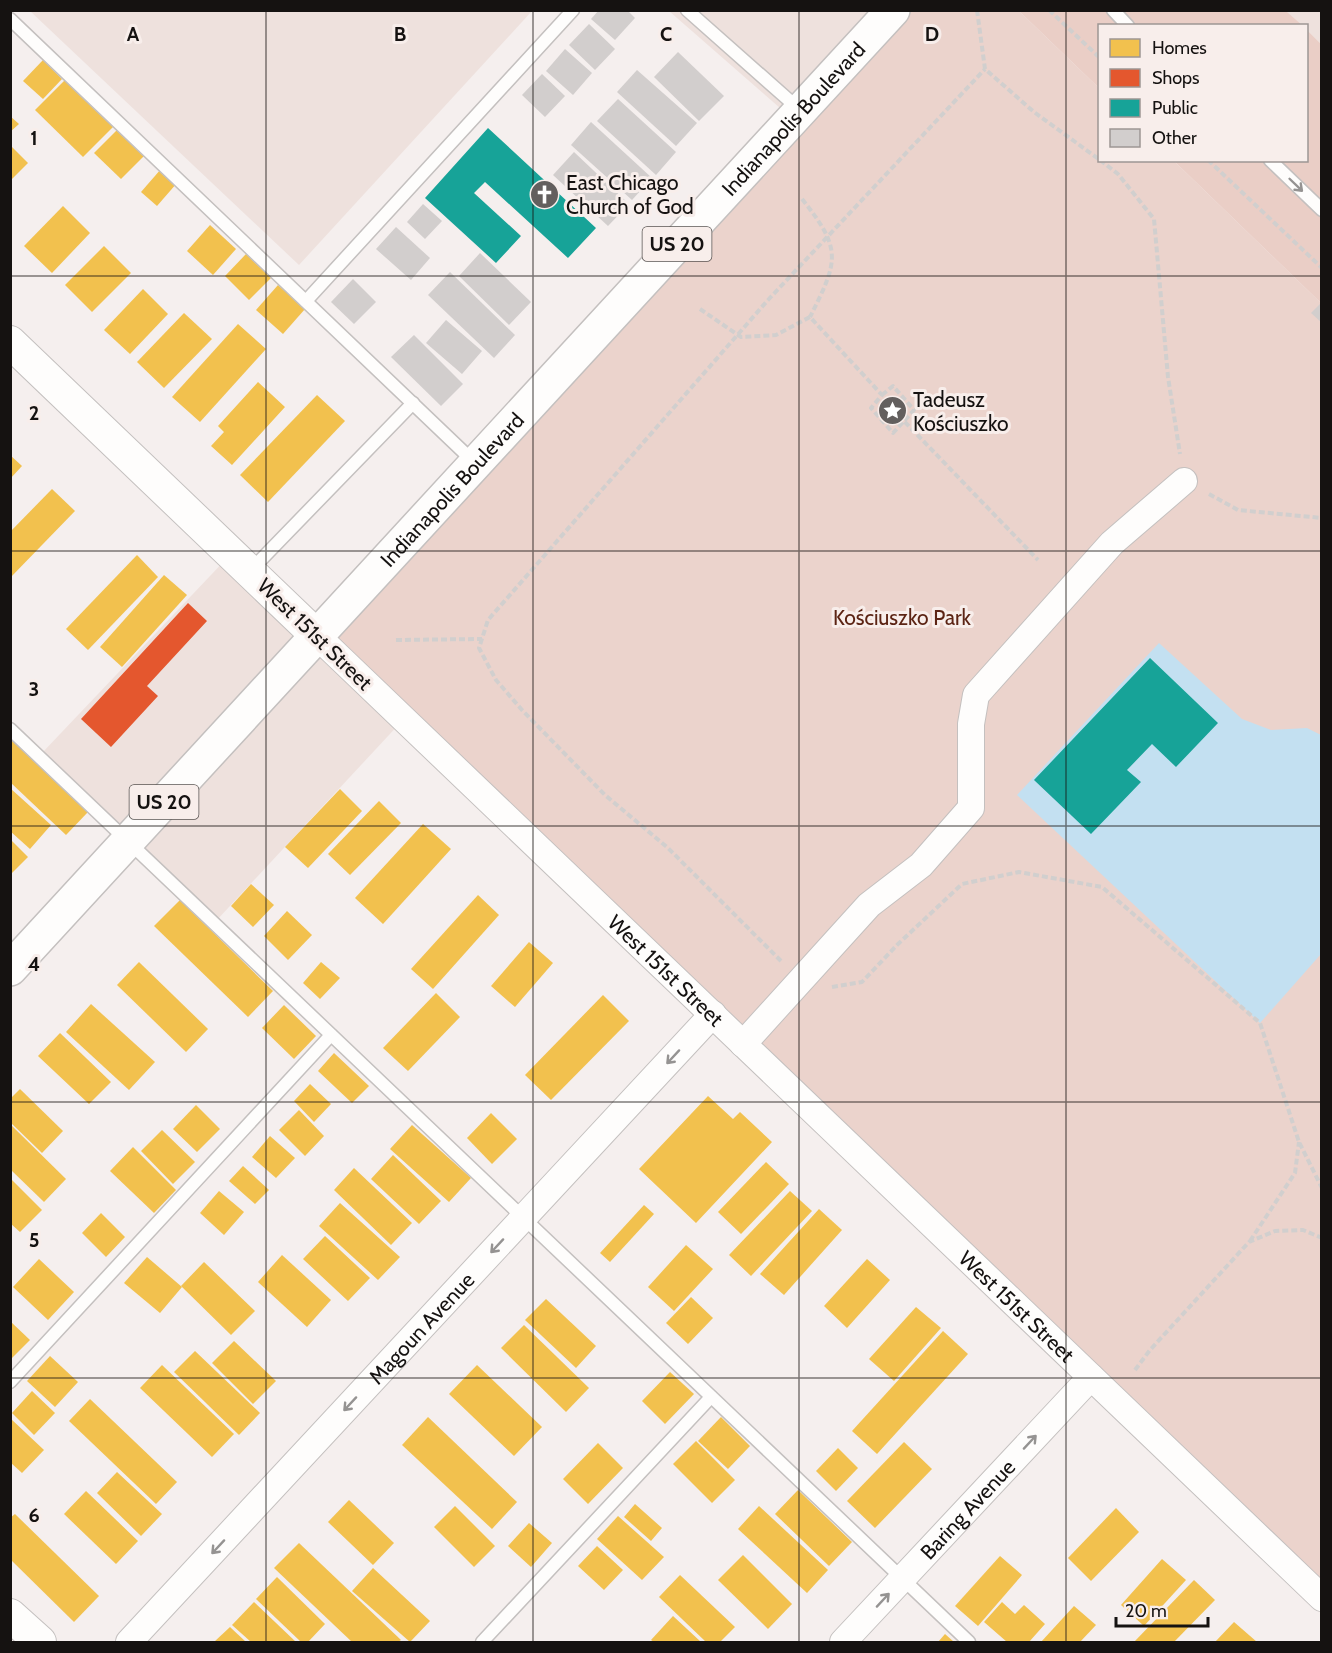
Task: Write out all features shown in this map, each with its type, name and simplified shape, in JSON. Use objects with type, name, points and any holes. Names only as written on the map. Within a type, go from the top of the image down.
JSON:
[{"type":"main road","name":"Indianapolis Boulevard","points":[[10,969],[893,10]]},
{"type":"street","name":"West 151st Street","points":[[10,342],[1322,1598]]},
{"type":"street","points":[[743,1044],[869,905],[921,865],[972,808],[971,724],[976,695],[1112,543],[1184,481]]},
{"type":"street","name":"Magoun Avenue","points":[[129,1642],[712,1014]]},
{"type":"street","name":"Baring Avenue","points":[[843,1642],[1091,1377]]},
{"type":"street","points":[[10,1615],[40,1642]]},
{"type":"lane","points":[[306,301],[573,10]]},
{"type":"lane","points":[[687,10],[800,110]]},
{"type":"lane","points":[[1113,10],[1126,24]]},
{"type":"lane","points":[[10,20],[476,464]]},
{"type":"lane","points":[[1272,162],[1322,210]]},
{"type":"lane","points":[[250,571],[413,403]]},
{"type":"lane","points":[[10,729],[522,1219],[969,1642]]},
{"type":"lane","points":[[10,1382],[331,1035]]},
{"type":"lane","points":[[482,1642],[711,1397]]},
{"type":"path","points":[[977,10],[985,69],[1034,112],[1098,159]]},
{"type":"path","points":[[1049,10],[1098,56]]},
{"type":"path","points":[[985,69],[737,334],[488,620],[479,648],[496,680],[605,795],[668,848],[791,971],[804,976],[835,987],[862,982],[897,945],[962,884],[1019,872],[1102,887],[1260,1023],[1299,1142],[1322,1188]]},
{"type":"path","points":[[1103,162],[1118,174],[1154,219],[1168,377],[1184,481],[1238,510],[1322,518]]},
{"type":"path","points":[[1210,162],[1322,268]]},
{"type":"path","points":[[700,309],[741,337],[776,335],[810,317],[832,273],[833,250],[818,218],[802,199]]},
{"type":"path","points":[[810,317],[882,395]]},
{"type":"path","points":[[893,386],[914,410],[904,421],[893,433],[871,408],[893,386]]},
{"type":"path","points":[[904,421],[1038,561]]},
{"type":"path","points":[[396,640],[482,639]]},
{"type":"path","points":[[1135,1370],[1150,1350],[1249,1242],[1295,1173],[1299,1142]]},
{"type":"path","points":[[1249,1242],[1275,1231],[1303,1230],[1322,1238]]},
{"type":"shaded area","points":[[30,11],[532,11],[299,265]]},
{"type":"shaded area","points":[[669,11],[886,11],[788,115]]},
{"type":"shaded area","points":[[1019,11],[1286,11],[1301,24],[1098,24],[1098,87]]},
{"type":"shaded area","points":[[1286,11],[1321,11],[1321,44],[1308,31],[1308,24],[1301,24]]},
{"type":"shaded area","points":[[1308,31],[1321,44],[1321,303],[1175,162],[1308,162]]},
{"type":"shaded area","points":[[229,556],[311,635],[129,836],[42,753]]},
{"type":"shaded area","points":[[317,640],[402,721],[216,921],[132,840]]},
{"type":"green space","name":"Kościuszko Park","points":[[890,11],[1019,11],[1098,87],[1098,162],[1175,162],[1321,303],[1321,1598],[317,636]]},
{"type":"water","points":[[1159,643],[1242,719],[1271,730],[1307,728],[1321,735],[1321,954],[1260,1023],[1017,795]]},
{"type":"building: Homes","points":[[43,60],[62,79],[43,99],[23,81]]},
{"type":"building: Homes","points":[[68,77],[116,124],[83,157],[35,110]]},
{"type":"building: Homes","points":[[10,116],[19,124],[10,132]]},
{"type":"building: Homes","points":[[117,130],[144,156],[121,179],[94,153]]},
{"type":"building: Homes","points":[[10,145],[28,163],[10,181]]},
{"type":"building: Homes","points":[[161,169],[177,183],[157,206],[141,192]]},
{"type":"building: Homes","points":[[63,206],[90,233],[52,273],[24,246]]},
{"type":"building: Homes","points":[[210,225],[236,249],[213,275],[187,251]]},
{"type":"building: Homes","points":[[104,246],[131,273],[92,312],[65,285]]},
{"type":"building: Homes","points":[[246,254],[271,278],[249,300],[225,276]]},
{"type":"building: Homes","points":[[278,285],[305,309],[283,334],[256,310]]},
{"type":"building: Homes","points":[[143,289],[168,314],[130,354],[104,330]]},
{"type":"building: Homes","points":[[184,313],[212,339],[164,388],[137,362]]},
{"type":"building: Homes","points":[[238,324],[266,349],[200,422],[172,397]]},
{"type":"building: Homes","points":[[258,382],[285,407],[232,465],[211,446],[224,432],[218,426]]},
{"type":"building: Homes","points":[[317,395],[345,421],[268,502],[240,475]]},
{"type":"building: Homes","points":[[10,455],[22,466],[10,479]]},
{"type":"building: Homes","points":[[52,489],[75,511],[10,578],[10,532]]},
{"type":"building: Homes","points":[[137,555],[158,577],[88,650],[66,629]]},
{"type":"building: Homes","points":[[164,575],[187,595],[122,667],[100,647]]},
{"type":"building: Homes","points":[[10,737],[88,812],[66,835],[10,782]]},
{"type":"building: Homes","points":[[10,788],[51,825],[30,849],[10,831]]},
{"type":"building: Homes","points":[[340,789],[362,811],[308,868],[285,847]]},
{"type":"building: Homes","points":[[379,801],[401,823],[350,875],[328,854]]},
{"type":"building: Homes","points":[[423,824],[451,849],[383,924],[355,898]]},
{"type":"building: Homes","points":[[10,839],[28,857],[10,875]]},
{"type":"building: Homes","points":[[251,884],[274,905],[253,927],[231,906]]},
{"type":"building: Homes","points":[[478,895],[499,915],[433,989],[411,969]]},
{"type":"building: Homes","points":[[180,900],[273,991],[248,1017],[154,926]]},
{"type":"building: Homes","points":[[287,911],[312,935],[288,960],[264,936]]},
{"type":"building: Homes","points":[[529,942],[553,963],[515,1007],[491,986]]},
{"type":"building: Homes","points":[[139,962],[208,1029],[186,1052],[117,985]]},
{"type":"building: Homes","points":[[321,962],[340,978],[320,999],[303,983]]},
{"type":"building: Homes","points":[[436,993],[460,1017],[408,1071],[383,1048]]},
{"type":"building: Homes","points":[[603,995],[629,1021],[551,1100],[525,1075]]},
{"type":"building: Homes","points":[[91,1004],[155,1062],[129,1090],[66,1032]]},
{"type":"building: Homes","points":[[284,1005],[316,1036],[294,1059],[262,1028]]},
{"type":"building: Homes","points":[[60,1033],[111,1082],[89,1104],[38,1056]]},
{"type":"building: Homes","points":[[334,1053],[369,1086],[352,1103],[318,1071]]},
{"type":"building: Homes","points":[[310,1084],[331,1104],[314,1122],[294,1101]]},
{"type":"building: Homes","points":[[20,1089],[63,1131],[42,1153],[10,1122],[10,1099]]},
{"type":"building: Homes","points":[[708,1096],[733,1119],[740,1112],[772,1142],[696,1223],[639,1169]]},
{"type":"building: Homes","points":[[196,1105],[220,1129],[197,1152],[173,1129]]},
{"type":"building: Homes","points":[[299,1110],[324,1136],[305,1156],[279,1130]]},
{"type":"building: Homes","points":[[491,1113],[517,1139],[492,1164],[467,1138]]},
{"type":"building: Homes","points":[[10,1124],[66,1179],[44,1202],[10,1169]]},
{"type":"building: Homes","points":[[412,1125],[471,1178],[449,1202],[390,1149]]},
{"type":"building: Homes","points":[[162,1130],[195,1162],[173,1184],[141,1151]]},
{"type":"building: Homes","points":[[270,1136],[295,1158],[276,1178],[252,1157]]},
{"type":"building: Homes","points":[[133,1147],[176,1190],[154,1213],[110,1171]]},
{"type":"building: Homes","points":[[393,1155],[441,1201],[419,1224],[371,1179]]},
{"type":"building: Homes","points":[[766,1162],[789,1184],[741,1234],[718,1212]]},
{"type":"building: Homes","points":[[243,1166],[269,1190],[255,1204],[229,1181]]},
{"type":"building: Homes","points":[[354,1168],[412,1223],[391,1245],[334,1190]]},
{"type":"building: Homes","points":[[10,1178],[42,1210],[20,1232],[10,1223]]},
{"type":"building: Homes","points":[[219,1191],[244,1212],[224,1235],[200,1213]]},
{"type":"building: Homes","points":[[790,1191],[812,1211],[751,1276],[729,1255]]},
{"type":"building: Homes","points":[[340,1203],[400,1257],[378,1280],[319,1226]]},
{"type":"building: Homes","points":[[644,1205],[654,1214],[610,1262],[600,1253]]},
{"type":"building: Homes","points":[[819,1209],[842,1230],[784,1295],[760,1274]]},
{"type":"building: Homes","points":[[101,1213],[125,1237],[106,1257],[82,1233]]},
{"type":"building: Homes","points":[[325,1236],[370,1278],[348,1301],[303,1259]]},
{"type":"building: Homes","points":[[686,1245],[713,1269],[674,1311],[648,1287]]},
{"type":"building: Homes","points":[[282,1255],[331,1300],[307,1327],[258,1282]]},
{"type":"building: Homes","points":[[147,1257],[182,1287],[160,1313],[124,1283]]},
{"type":"building: Homes","points":[[39,1259],[74,1292],[48,1320],[13,1287]]},
{"type":"building: Homes","points":[[867,1259],[890,1280],[847,1328],[824,1306]]},
{"type":"building: Homes","points":[[204,1262],[255,1311],[231,1335],[181,1286]]},
{"type":"building: Homes","points":[[691,1297],[713,1318],[688,1344],[666,1323]]},
{"type":"building: Homes","points":[[546,1299],[596,1346],[576,1368],[525,1320]]},
{"type":"building: Homes","points":[[916,1307],[941,1328],[894,1381],[869,1359]]},
{"type":"building: Homes","points":[[10,1321],[30,1340],[10,1360]]},
{"type":"building: Homes","points":[[524,1325],[589,1388],[566,1412],[501,1348]]},
{"type":"building: Homes","points":[[943,1331],[968,1354],[877,1454],[852,1431]]},
{"type":"building: Homes","points":[[234,1341],[276,1381],[253,1404],[212,1363]]},
{"type":"building: Homes","points":[[195,1351],[260,1413],[239,1435],[174,1372]]},
{"type":"building: Homes","points":[[50,1356],[78,1382],[55,1407],[27,1381]]},
{"type":"building: Homes","points":[[162,1365],[234,1434],[212,1457],[140,1388]]},
{"type":"building: Homes","points":[[477,1365],[542,1427],[514,1456],[449,1394]]},
{"type":"building: Homes","points":[[670,1372],[694,1394],[665,1424],[642,1401]]},
{"type":"building: Homes","points":[[32,1391],[55,1413],[34,1435],[12,1413]]},
{"type":"building: Homes","points":[[90,1399],[177,1482],[156,1504],[69,1421]]},
{"type":"building: Homes","points":[[428,1417],[517,1502],[492,1529],[402,1445]]},
{"type":"building: Homes","points":[[721,1417],[750,1446],[728,1469],[698,1441]]},
{"type":"building: Homes","points":[[10,1418],[44,1450],[22,1473],[10,1462]]},
{"type":"building: Homes","points":[[696,1441],[735,1480],[712,1503],[673,1464]]},
{"type":"building: Homes","points":[[904,1442],[932,1469],[875,1528],[847,1501]]},
{"type":"building: Homes","points":[[598,1443],[623,1468],[588,1504],[563,1479]]},
{"type":"building: Homes","points":[[838,1448],[858,1468],[836,1491],[816,1471]]},
{"type":"building: Homes","points":[[117,1472],[162,1514],[141,1536],[97,1493]]},
{"type":"building: Homes","points":[[798,1490],[852,1542],[829,1566],[775,1514]]},
{"type":"building: Homes","points":[[86,1491],[138,1541],[116,1564],[64,1514]]},
{"type":"building: Homes","points":[[349,1500],[394,1543],[373,1565],[328,1522]]},
{"type":"building: Homes","points":[[635,1504],[662,1528],[651,1541],[624,1517]]},
{"type":"building: Homes","points":[[455,1506],[495,1546],[474,1567],[434,1527]]},
{"type":"building: Homes","points":[[759,1506],[828,1570],[807,1593],[738,1529]]},
{"type":"building: Homes","points":[[1116,1508],[1139,1532],[1091,1581],[1068,1558]]},
{"type":"building: Homes","points":[[15,1514],[99,1596],[74,1622],[10,1559],[10,1518]]},
{"type":"building: Homes","points":[[618,1516],[664,1557],[642,1580],[597,1539]]},
{"type":"building: Homes","points":[[529,1523],[552,1543],[531,1567],[508,1546]]},
{"type":"building: Homes","points":[[299,1543],[401,1640],[398,1642],[352,1642],[274,1568]]},
{"type":"building: Homes","points":[[597,1546],[623,1570],[604,1590],[578,1566]]},
{"type":"building: Homes","points":[[743,1555],[792,1604],[768,1629],[718,1580]]},
{"type":"building: Homes","points":[[1000,1556],[1022,1575],[978,1626],[955,1606]]},
{"type":"building: Homes","points":[[1162,1559],[1186,1580],[1144,1626],[1121,1605]]},
{"type":"building: Homes","points":[[373,1568],[430,1621],[410,1642],[352,1591]]},
{"type":"building: Homes","points":[[680,1575],[735,1627],[720,1642],[706,1642],[659,1597]]},
{"type":"building: Homes","points":[[277,1577],[325,1624],[308,1642],[301,1642],[256,1599]]},
{"type":"building: Homes","points":[[1194,1580],[1215,1600],[1174,1642],[1134,1642]]},
{"type":"building: Homes","points":[[254,1602],[296,1642],[251,1642],[232,1625]]},
{"type":"building: Homes","points":[[1002,1602],[1015,1614],[1024,1605],[1045,1624],[1029,1642],[1007,1642],[984,1622]]},
{"type":"building: Homes","points":[[1074,1606],[1096,1625],[1080,1642],[1041,1642]]},
{"type":"building: Homes","points":[[673,1616],[701,1642],[654,1642],[651,1640]]},
{"type":"building: Homes","points":[[1234,1622],[1257,1642],[1215,1642]]},
{"type":"building: Homes","points":[[230,1627],[246,1642],[214,1642]]},
{"type":"building: Homes","points":[[945,1634],[954,1642],[938,1642]]},
{"type":"building: Shops","points":[[188,603],[207,621],[147,686],[158,696],[111,747],[81,719]]},
{"type":"building: Public","points":[[488,128],[596,228],[568,258],[485,182],[474,193],[521,236],[496,263],[425,198]]},
{"type":"building: Public","points":[[1150,658],[1218,723],[1176,767],[1152,744],[1127,770],[1141,782],[1091,834],[1034,780]]},
{"type":"building: Other","points":[[599,10],[627,10],[635,18],[615,40],[591,19]]},
{"type":"building: Other","points":[[589,24],[615,49],[595,70],[569,45]]},
{"type":"building: Other","points":[[565,49],[592,73],[573,95],[546,71]]},
{"type":"building: Other","points":[[678,52],[724,96],[699,121],[654,77]]},
{"type":"building: Other","points":[[637,70],[697,123],[676,146],[617,92]]},
{"type":"building: Other","points":[[542,74],[565,96],[545,117],[522,95]]},
{"type":"building: Other","points":[[618,99],[676,152],[656,175],[597,121]]},
{"type":"building: Other","points":[[591,122],[652,178],[632,200],[571,145]]},
{"type":"building: Other","points":[[574,152],[629,204],[608,226],[553,175]]},
{"type":"building: Other","points":[[423,204],[442,221],[425,239],[407,222]]},
{"type":"building: Other","points":[[396,227],[430,258],[411,280],[376,249]]},
{"type":"building: Other","points":[[480,253],[531,302],[509,325],[459,276]]},
{"type":"building: Other","points":[[450,272],[515,335],[494,358],[428,295]]},
{"type":"building: Other","points":[[353,279],[376,302],[354,324],[331,302]]},
{"type":"building: Other","points":[[1322,302],[1322,323],[1311,313]]},
{"type":"building: Other","points":[[446,320],[482,351],[462,374],[426,343]]},
{"type":"building: Other","points":[[414,335],[463,384],[441,406],[391,357]]},
{"type":"place","name":"East Chicago Church of God","points":[[545,194]]},
{"type":"place","name":"Tadeusz Kościuszko","points":[[892,411]]}]
